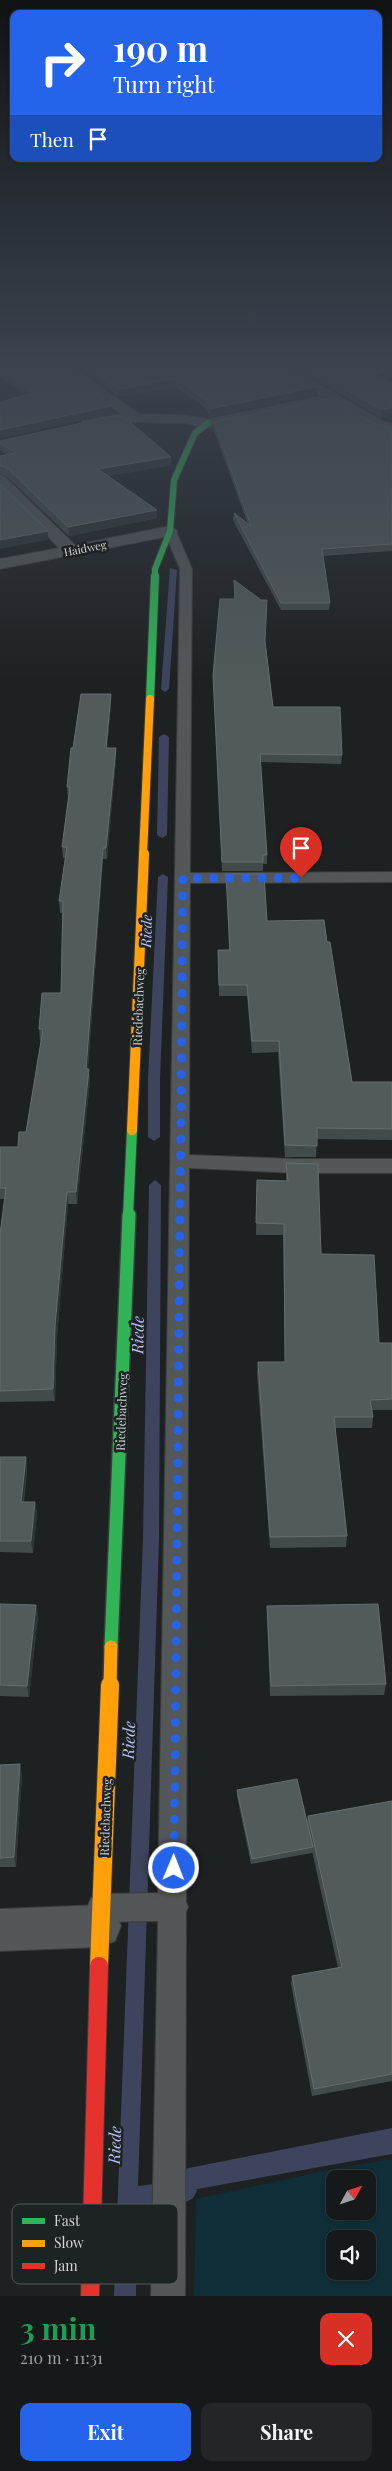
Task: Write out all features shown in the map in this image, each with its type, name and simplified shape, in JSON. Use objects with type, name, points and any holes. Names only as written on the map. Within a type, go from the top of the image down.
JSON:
[{"type":"street","name":"Riedebachweg","points":[[94,2204],[155,569],[170,531],[174,480],[179,470]]},
{"type":"street","points":[[0,480],[71,550]]},
{"type":"street","name":"Haidweg","points":[[0,564],[170,531]]},
{"type":"street","points":[[0,1930],[105,1914]]},
{"type":"lane","name":"Riedebachweg","points":[[170,531],[186,569],[182,1161],[168,1907],[171,2159],[170,2204]]},
{"type":"lane","points":[[183,878],[392,877]]},
{"type":"lane","points":[[182,1161],[297,1166],[392,1166]]},
{"type":"lane","points":[[105,1914],[168,1907]]},
{"type":"shaded area","points":[[392,2128],[392,2154],[186,2191],[184,2169]]},
{"type":"shaded area","points":[[392,2159],[392,2296],[194,2296],[196,2199],[326,2170],[326,2220],[376,2220],[376,2170],[328,2170]]},
{"type":"building","points":[[9,470],[100,470],[157,510],[68,527]]},
{"type":"building","points":[[231,470],[392,470],[392,544],[322,549],[330,603],[281,603],[234,513],[251,526]]},
{"type":"building","points":[[0,484],[48,531],[0,540]]},
{"type":"building","points":[[234,580],[261,600],[267,600],[265,641],[273,707],[340,707],[342,755],[260,754],[267,855],[263,855],[263,862],[222,862],[213,675],[220,599],[235,599]]},
{"type":"building","points":[[81,694],[111,694],[106,748],[116,748],[106,848],[103,848],[86,1069],[89,1069],[76,1192],[67,1192],[55,1326],[53,1389],[0,1391],[0,1234],[6,1188],[0,1188],[0,1147],[18,1147],[19,1132],[26,1132],[43,1029],[39,1029],[42,993],[61,993],[63,901],[59,901],[67,847],[62,847],[70,787],[67,787],[71,748],[73,748]]},
{"type":"building","points":[[226,874],[264,874],[267,921],[324,920],[327,942],[330,942],[352,1082],[392,1082],[392,1129],[317,1128],[317,1146],[285,1145],[279,1041],[252,1041],[247,985],[219,985],[218,950],[230,950]]},
{"type":"building","points":[[286,1163],[318,1164],[321,1254],[374,1255],[379,1343],[392,1343],[392,1399],[370,1400],[373,1417],[334,1417],[347,1536],[270,1537],[258,1362],[285,1362],[284,1224],[256,1223],[257,1180],[288,1181]]},
{"type":"building","points":[[0,1457],[26,1457],[21,1502],[35,1502],[31,1541],[0,1541]]},
{"type":"building","points":[[0,1604],[36,1605],[27,1686],[0,1685]]},
{"type":"building","points":[[378,1604],[386,1684],[271,1686],[267,1606]]},
{"type":"building","points":[[20,1764],[14,1857],[0,1858],[0,1765]]},
{"type":"building","points":[[297,1779],[313,1847],[252,1859],[237,1790]]},
{"type":"building","points":[[392,1801],[392,2074],[314,2089],[292,1976],[342,1967],[308,1816]]},
{"type":"waterway","name":"Riede","points":[[165,689],[173,570]]},
{"type":"waterway","name":"Riede","points":[[162,835],[164,737]]},
{"type":"waterway","name":"Riede","points":[[154,1137],[154,1079],[163,877]]},
{"type":"waterway","name":"Riede","points":[[127,2198],[151,1539],[155,1185]]},
{"type":"waterway","points":[[127,2198],[186,2191]]},
{"type":"waterway","name":"Riede","points":[[127,2198],[127,2204]]},
{"type":"waterway","name":"Riede","points":[[125,2284],[125,2296]]},
{"type":"traffic: fast","points":[[150,699],[155,569],[170,531],[174,480],[178,470]]},
{"type":"traffic: fast","points":[[111,1647],[132,1130]]},
{"type":"traffic: slow","points":[[132,1130],[150,699]]},
{"type":"traffic: slow","points":[[99,1966],[111,1647]]},
{"type":"traffic: jam","points":[[93,2204],[99,1966]]},
{"type":"traffic: jam","points":[[90,2284],[90,2296]]},
{"type":"route","points":[[174,1868],[182,1161],[183,878],[301,878]]}]
